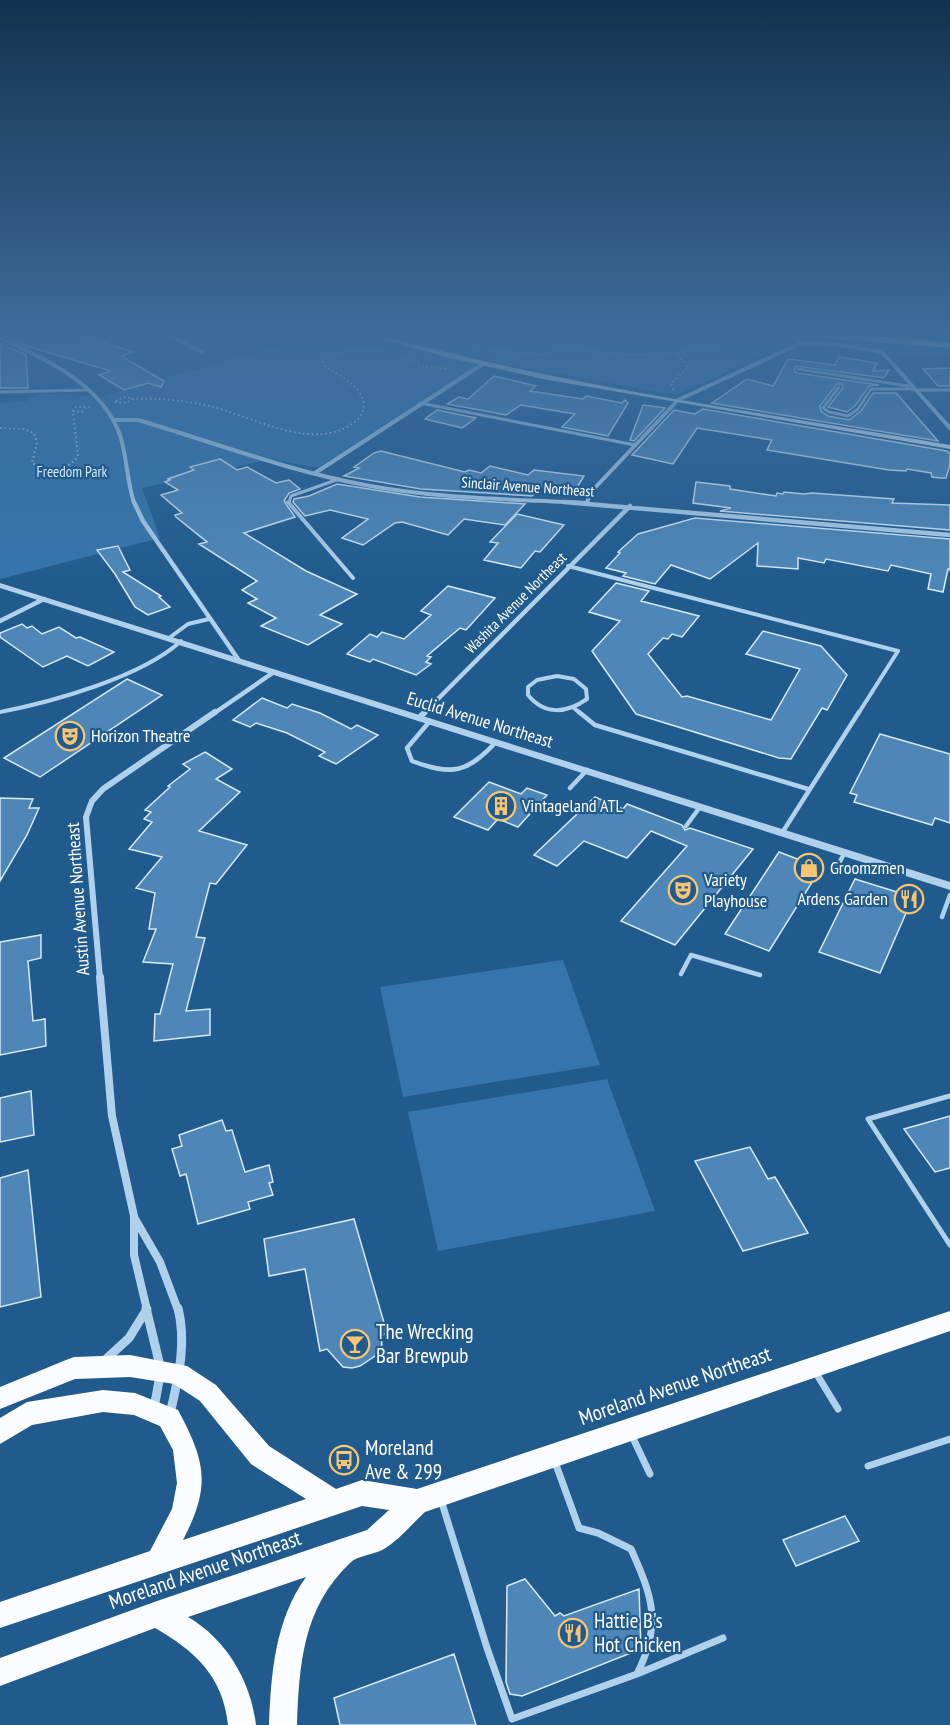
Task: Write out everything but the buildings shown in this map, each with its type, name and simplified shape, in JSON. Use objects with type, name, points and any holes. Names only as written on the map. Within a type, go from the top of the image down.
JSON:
[{"type":"highway","name":"Moreland Avenue Northeast","points":[[0,1672],[158,1614],[375,1540],[428,1498],[950,1321]]},
{"type":"highway","points":[[0,1398],[75,1368],[130,1366],[170,1372],[208,1393],[260,1455],[334,1502]]},
{"type":"highway","points":[[0,1432],[27,1414],[104,1401],[135,1404],[161,1415],[185,1448],[190,1483],[184,1512],[160,1560]]},
{"type":"highway","name":"Moreland Avenue Northeast","points":[[0,1615],[362,1493],[428,1498]]},
{"type":"highway","points":[[283,1725],[284,1684],[291,1641],[305,1602],[343,1550]]},
{"type":"highway","points":[[158,1614],[201,1639],[216,1656],[225,1671],[241,1714],[242,1725]]},
{"type":"main road","points":[[778,416],[950,447]]},
{"type":"street","points":[[109,416],[120,434],[134,504],[238,659]]},
{"type":"street","points":[[315,473],[401,416]]},
{"type":"street","points":[[587,503],[590,493],[661,416]]},
{"type":"street","points":[[938,416],[950,428]]},
{"type":"street","name":"Sinclair Avenue Northeast","points":[[113,420],[138,420],[315,473],[413,492],[630,506],[950,535]]},
{"type":"street","name":"Washita Avenue Northeast","points":[[419,718],[630,506]]},
{"type":"street","name":"Euclid Avenue Northeast","points":[[0,585],[950,886]]},
{"type":"street","points":[[0,621],[44,599]]},
{"type":"street","name":"Austin Avenue Northeast","points":[[161,1415],[170,1372],[147,1308],[134,1255],[134,1216],[112,1116],[86,817],[88,807],[103,789],[274,672]]},
{"type":"street","name":"Austin Avenue Northeast","points":[[134,1216],[161,1268],[178,1312],[183,1343],[170,1372],[161,1415]]},
{"type":"street","points":[[95,1367],[119,1350],[135,1333],[147,1308]]},
{"type":"lane","points":[[484,416],[635,445]]},
{"type":"lane","points":[[339,479],[291,496],[288,500],[289,505],[353,578]]},
{"type":"lane","points":[[568,566],[898,651],[782,832]]},
{"type":"lane","points":[[169,638],[188,624],[209,619]]},
{"type":"lane","points":[[0,712],[41,704],[148,665],[181,641]]},
{"type":"lane","points":[[574,708],[582,704],[588,693],[581,683],[574,679],[547,677],[528,687],[527,694],[536,705],[554,710],[574,708],[595,725],[808,789]]},
{"type":"lane","points":[[430,721],[407,748],[412,761],[434,770],[451,771],[466,768],[478,762],[496,742]]},
{"type":"lane","points":[[570,788],[587,770]]},
{"type":"lane","points":[[686,826],[700,807]]},
{"type":"lane","points":[[837,867],[845,852]]},
{"type":"lane","points":[[942,917],[950,896]]},
{"type":"lane","points":[[681,974],[691,955],[760,975]]},
{"type":"lane","points":[[949,1242],[868,1119],[950,1096]]},
{"type":"lane","points":[[813,1368],[838,1409]]},
{"type":"lane","points":[[630,1430],[650,1474]]},
{"type":"lane","points":[[868,1466],[950,1438]]},
{"type":"lane","points":[[553,1456],[579,1528],[598,1533],[631,1549],[642,1571],[654,1618],[650,1647],[637,1674]]},
{"type":"lane","points":[[428,1498],[487,1648],[512,1719],[637,1674],[723,1638]]},
{"type":"path","points":[[40,468],[37,472],[43,475],[53,474],[75,461],[78,456],[73,416]]},
{"type":"path","points":[[247,416],[280,431],[296,434],[328,433],[354,422],[361,416]]},
{"type":"path","points":[[0,428],[23,429],[32,432],[37,444],[32,463],[40,468],[60,468]]},
{"type":"green space","name":"Freedom Park","points":[[0,416],[401,416],[318,468],[271,459],[142,488],[160,538],[0,579]]},
{"type":"green space","points":[[563,960],[600,1065],[403,1097],[380,987]]},
{"type":"green space","points":[[607,1079],[655,1211],[438,1251],[408,1112]]},
{"type":"place","name":"Horizon Theatre","points":[[70,736]]},
{"type":"place","name":"Vintageland ATL","points":[[501,806]]},
{"type":"place","name":"Groomzmen","points":[[809,868]]},
{"type":"place","name":"Variety Playhouse","points":[[683,890]]},
{"type":"place","name":"Ardens Garden","points":[[909,899]]},
{"type":"place","name":"The Wrecking Bar Brewpub","points":[[355,1344]]},
{"type":"place","name":"Moreland Ave & 299","points":[[344,1460]]},
{"type":"place","name":"Hattie B's Hot Chicken","points":[[573,1633]]}]
